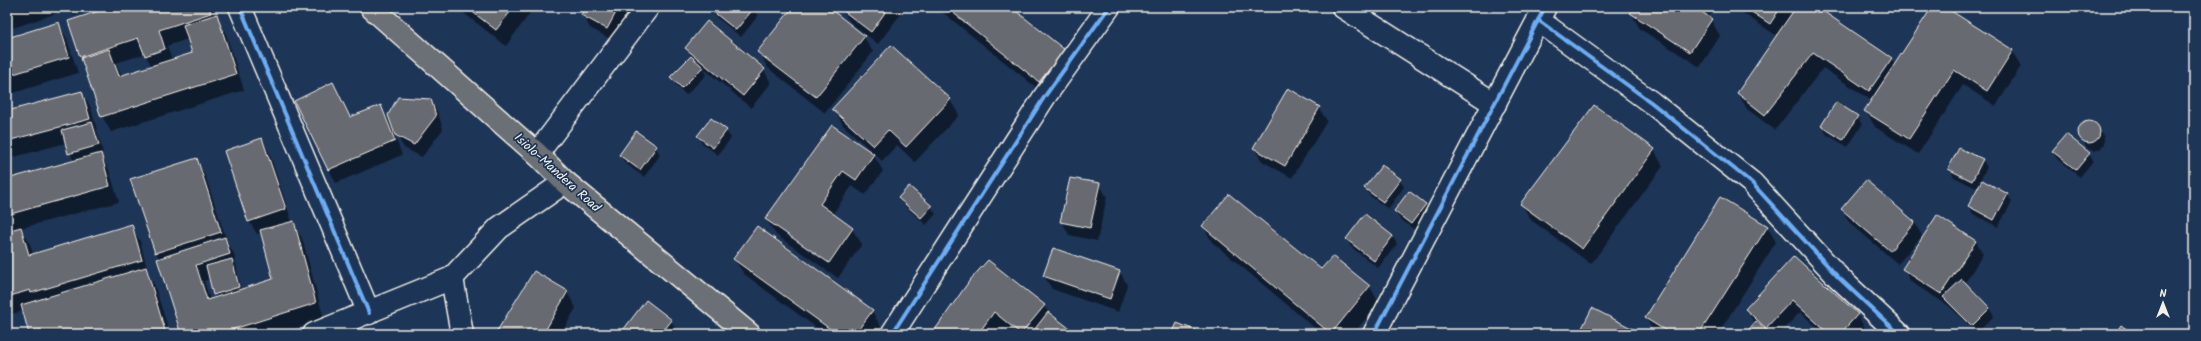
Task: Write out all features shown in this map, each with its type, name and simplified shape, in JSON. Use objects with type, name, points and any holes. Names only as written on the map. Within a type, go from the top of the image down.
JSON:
[{"type":"highway","name":"Isiolo-Mandera Road","points":[[370,7],[537,154],[565,182],[749,334]]},
{"type":"street","points":[[240,7],[369,313]]},
{"type":"street","points":[[537,154],[648,7]]},
{"type":"street","points":[[892,334],[1045,96],[1109,7]]},
{"type":"street","points":[[1343,7],[1495,104]]},
{"type":"street","points":[[1374,334],[1541,13],[1752,183],[1838,277],[1900,334]]},
{"type":"street","points":[[314,334],[369,313],[452,278],[499,228],[565,182]]},
{"type":"street","points":[[452,278],[462,334]]},
{"type":"building","points":[[111,7],[209,7],[211,13],[159,30],[165,49],[145,56],[138,38],[80,57],[68,21]]},
{"type":"building","points":[[466,7],[514,7],[496,30]]},
{"type":"building","points":[[586,7],[619,7],[607,29],[581,15]]},
{"type":"building","points":[[713,7],[754,8],[736,30],[711,10]]},
{"type":"building","points":[[793,7],[828,7],[865,36],[816,97],[757,52]]},
{"type":"building","points":[[843,7],[889,7],[871,32],[841,9]]},
{"type":"building","points":[[946,7],[1011,7],[1065,50],[1039,82]]},
{"type":"building","points":[[1634,7],[1695,7],[1712,19],[1690,52],[1630,13]]},
{"type":"building","points":[[1744,7],[1781,7],[1770,24]]},
{"type":"building","points":[[1796,7],[1817,7],[1892,58],[1869,91],[1813,53],[1765,115],[1737,93]]},
{"type":"building","points":[[1932,7],[1945,7],[2013,50],[1987,91],[1954,70],[1909,139],[1864,111]]},
{"type":"building","points":[[217,14],[236,74],[101,117],[81,58],[109,49],[119,76],[192,53],[183,25]]},
{"type":"building","points":[[707,21],[765,69],[743,96],[685,48]]},
{"type":"building","points":[[59,22],[69,57],[7,76],[7,38]]},
{"type":"building","points":[[891,45],[951,99],[906,147],[888,130],[873,146],[832,109]]},
{"type":"building","points":[[691,56],[703,67],[682,88],[670,77]]},
{"type":"building","points":[[333,82],[350,117],[381,105],[395,141],[328,170],[294,101]]},
{"type":"building","points":[[1288,88],[1320,107],[1285,166],[1253,148]]},
{"type":"building","points":[[82,91],[90,119],[7,141],[7,111]]},
{"type":"building","points":[[398,97],[431,99],[436,116],[414,145],[395,135],[388,115]]},
{"type":"building","points":[[1836,102],[1858,116],[1843,140],[1821,126]]},
{"type":"building","points":[[1594,105],[1655,149],[1582,249],[1520,204]]},
{"type":"building","points":[[711,118],[727,130],[713,148],[697,136]]},
{"type":"building","points":[[2089,121],[2097,124],[2100,132],[2097,140],[2089,143],[2081,140],[2078,132],[2081,124]]},
{"type":"building","points":[[92,122],[99,145],[68,154],[62,130]]},
{"type":"building","points":[[832,125],[874,154],[856,180],[843,171],[820,204],[853,228],[829,263],[765,219]]},
{"type":"building","points":[[636,131],[657,146],[640,170],[619,155]]},
{"type":"building","points":[[2066,134],[2090,153],[2076,170],[2052,151]]},
{"type":"building","points":[[262,138],[286,209],[248,222],[224,151]]},
{"type":"building","points":[[1959,148],[1983,159],[1972,181],[1948,169]]},
{"type":"building","points":[[101,153],[110,186],[7,215],[7,179]]},
{"type":"building","points":[[197,158],[221,232],[155,253],[130,179]]},
{"type":"building","points":[[1382,165],[1401,179],[1383,202],[1364,188]]},
{"type":"building","points":[[1070,178],[1100,183],[1090,228],[1060,222]]},
{"type":"building","points":[[1866,180],[1915,222],[1890,251],[1841,209]]},
{"type":"building","points":[[1982,180],[2008,194],[1994,220],[1968,206]]},
{"type":"building","points":[[909,186],[932,206],[921,218],[898,198]]},
{"type":"building","points":[[1409,191],[1426,204],[1411,224],[1394,211]]},
{"type":"building","points":[[1229,194],[1321,269],[1333,256],[1370,286],[1331,334],[1202,226]]},
{"type":"building","points":[[1720,197],[1768,226],[1699,334],[1671,334],[1645,318]]},
{"type":"building","points":[[1365,214],[1393,236],[1374,261],[1346,239]]},
{"type":"building","points":[[1937,215],[1976,241],[1941,294],[1902,269]]},
{"type":"building","points":[[294,221],[316,303],[218,334],[181,334],[157,259],[225,237],[230,254],[196,265],[207,300],[273,279],[260,230]]},
{"type":"building","points":[[132,224],[142,260],[31,293],[30,290],[7,297],[7,231],[21,227],[29,255]]},
{"type":"building","points":[[757,226],[873,310],[855,334],[837,334],[733,259]]},
{"type":"building","points":[[1053,248],[1120,271],[1110,299],[1043,276]]},
{"type":"building","points":[[1794,256],[1858,314],[1840,334],[1829,334],[1792,300],[1766,328],[1745,309]]},
{"type":"building","points":[[232,259],[239,287],[213,295],[206,266]]},
{"type":"building","points":[[988,260],[1045,305],[1021,334],[994,312],[978,334],[932,334],[970,280]]},
{"type":"building","points":[[146,267],[166,334],[29,334],[21,305]]},
{"type":"building","points":[[534,271],[568,291],[545,331],[545,334],[498,334],[497,331]]},
{"type":"building","points":[[1962,279],[1990,308],[1972,326],[1943,297]]},
{"type":"building","points":[[646,300],[672,320],[661,334],[620,334]]},
{"type":"building","points":[[1592,308],[1643,334],[1579,334]]},
{"type":"building","points":[[1048,312],[1077,334],[1031,334]]},
{"type":"building","points":[[1756,321],[1772,334],[1745,334]]},
{"type":"building","points":[[1177,323],[1205,334],[1172,334]]},
{"type":"building","points":[[2121,325],[2133,334],[2115,334]]},
{"type":"cycle path","points":[[240,7],[369,313]]},
{"type":"cycle path","points":[[892,334],[1045,96],[1109,7]]},
{"type":"cycle path","points":[[1374,334],[1545,7]]},
{"type":"cycle path","points":[[1538,20],[1652,103],[1752,183],[1838,277],[1899,334]]}]
